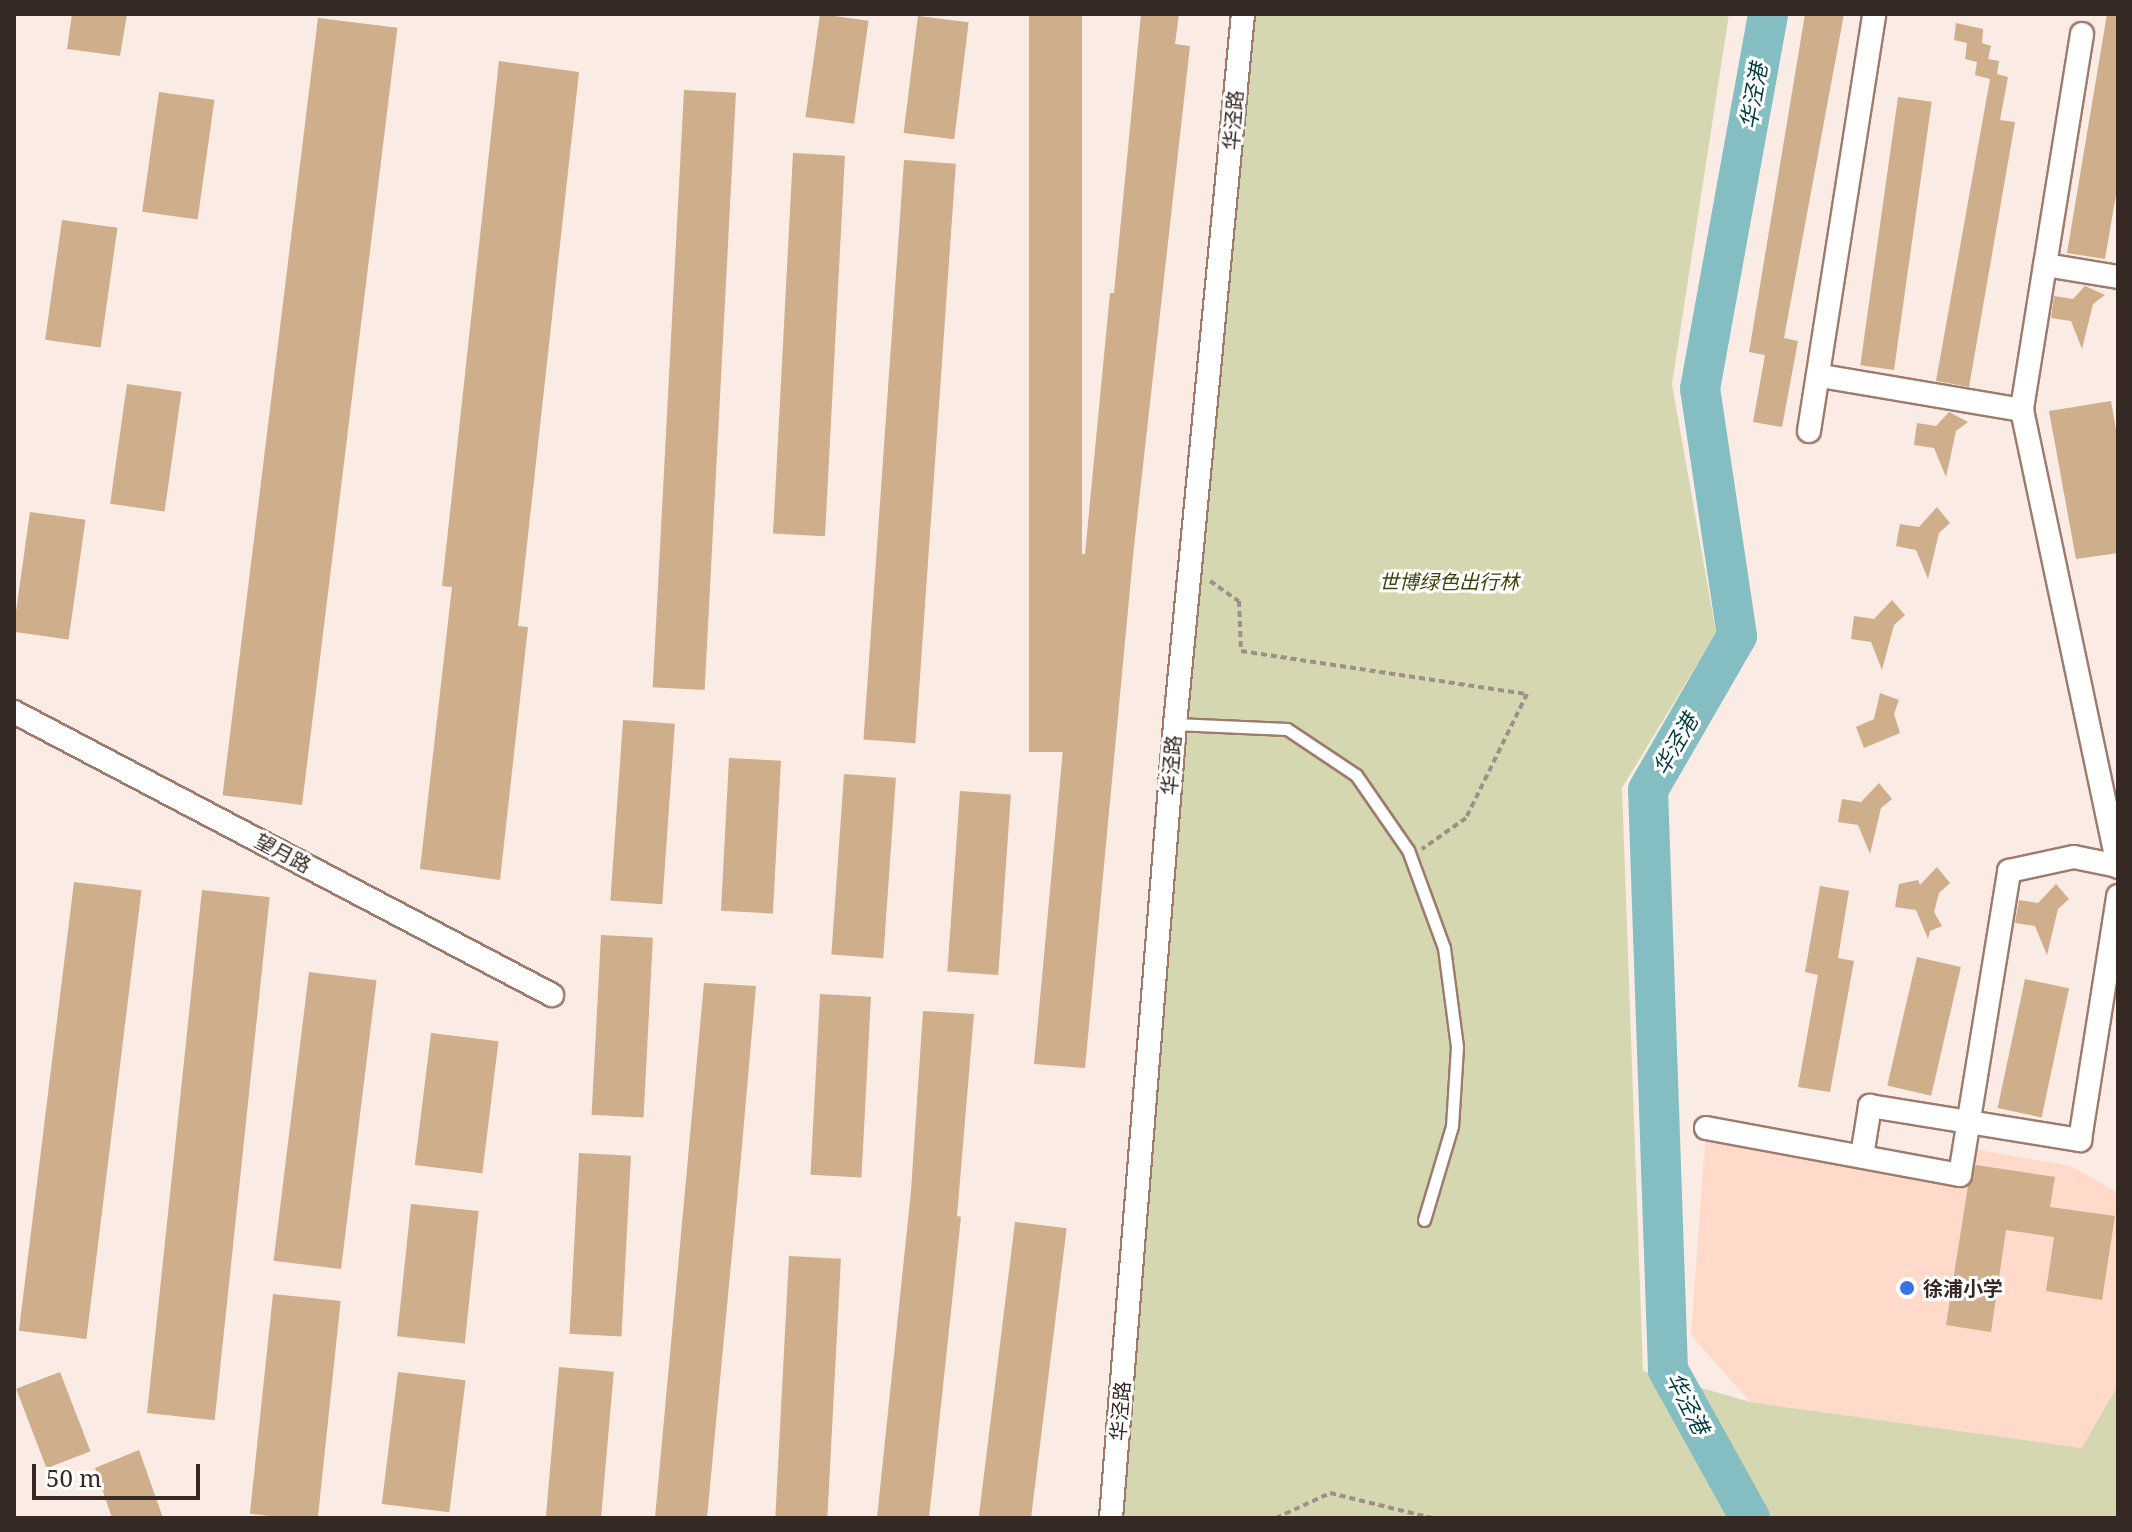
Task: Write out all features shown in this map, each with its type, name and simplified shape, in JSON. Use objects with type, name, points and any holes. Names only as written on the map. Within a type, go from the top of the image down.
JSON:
[{"type":"street","name":"华泾路","points":[[1111,1518],[1175,724],[1243,14]]},
{"type":"street","points":[[1809,431],[1821,376],[1874,14]]},
{"type":"street","points":[[1706,1128],[1960,1175],[2009,871],[2074,857],[2118,866],[2115,835],[2022,410],[2082,34]]},
{"type":"street","points":[[2045,265],[2118,277]]},
{"type":"street","points":[[1821,376],[2022,410]]},
{"type":"street","name":"望月路","points":[[14,712],[552,995]]},
{"type":"street","points":[[1862,1156],[1870,1106],[2080,1140],[2118,896]]},
{"type":"lane","points":[[1175,724],[1287,729],[1356,775],[1410,858],[1444,948],[1457,1047],[1452,1126],[1424,1220]]},
{"type":"path","points":[[1190,567],[1239,601],[1241,651],[1527,694],[1466,818],[1410,858]]},
{"type":"path","points":[[1276,1518],[1330,1493],[1432,1518]]},
{"type":"path","points":[[2040,1518],[2085,1518]]},
{"type":"shaded area","name":"徐浦小学","points":[[1706,1128],[1959,1175],[1963,1147],[2071,1166],[2113,1190],[2118,1195],[2118,1385],[2083,1448],[1750,1402],[1691,1335]]},
{"type":"green space","name":"世博绿色出行林","points":[[1244,14],[1729,14],[1672,384],[1716,633],[1622,788],[1643,1371],[1750,1402],[2082,1448],[2118,1385],[2118,1518],[1116,1518]]},
{"type":"building","points":[[72,14],[127,14],[120,56],[67,49]]},
{"type":"building","points":[[820,14],[869,21],[854,124],[806,117]]},
{"type":"building","points":[[1029,14],[1082,14],[1082,752],[1029,752]]},
{"type":"building","points":[[1141,14],[1179,14],[1175,44],[1190,46],[1134,546],[1085,1068],[1034,1064],[1081,554],[1085,554],[1110,293],[1114,293]]},
{"type":"building","points":[[1805,14],[1844,14],[1784,338],[1798,341],[1782,427],[1753,422],[1765,355],[1749,352]]},
{"type":"building","points":[[2107,14],[2118,14],[2118,183],[2105,259],[2067,253]]},
{"type":"building","points":[[918,16],[969,22],[954,139],[904,133]]},
{"type":"building","points":[[318,18],[397,28],[302,805],[223,795]]},
{"type":"building","points":[[1956,23],[1983,29],[1982,43],[1991,46],[1988,59],[1999,61],[1997,74],[2008,77],[2000,120],[2015,122],[1969,387],[1936,381],[1990,79],[1975,75],[1977,62],[1965,59],[1967,43],[1954,40]]},
{"type":"building","points":[[499,61],[579,72],[518,626],[528,627],[500,880],[420,869],[452,587],[442,586]]},
{"type":"building","points":[[684,90],[736,93],[705,690],[653,687]]},
{"type":"building","points":[[159,92],[214,100],[198,220],[142,212]]},
{"type":"building","points":[[1898,97],[1932,102],[1894,370],[1860,365]]},
{"type":"building","points":[[793,153],[845,156],[825,536],[773,533]]},
{"type":"building","points":[[904,160],[956,164],[915,743],[863,740]]},
{"type":"building","points":[[62,220],[117,228],[101,348],[45,340]]},
{"type":"building","points":[[2085,286],[2105,295],[2093,304],[2082,349],[2071,321],[2051,318],[2054,296],[2073,299]]},
{"type":"building","points":[[127,384],[181,392],[165,511],[110,504]]},
{"type":"building","points":[[2111,401],[2118,441],[2118,553],[2076,559],[2049,411]]},
{"type":"building","points":[[1949,412],[1968,422],[1956,431],[1946,477],[1934,448],[1914,445],[1917,423],[1936,426]]},
{"type":"building","points":[[1937,507],[1950,523],[1939,533],[1928,579],[1916,550],[1896,546],[1900,524],[1919,527]]},
{"type":"building","points":[[30,512],[85,520],[69,640],[14,632]]},
{"type":"building","points":[[1892,600],[1905,615],[1894,625],[1882,670],[1871,642],[1851,639],[1854,616],[1874,619]]},
{"type":"building","points":[[1880,693],[1899,700],[1894,714],[1900,733],[1864,748],[1856,727],[1874,719]]},
{"type":"building","points":[[623,720],[675,724],[662,904],[610,901]]},
{"type":"building","points":[[729,758],[781,761],[773,914],[721,911]]},
{"type":"building","points":[[844,774],[896,778],[883,958],[831,955]]},
{"type":"building","points":[[1879,783],[1892,799],[1881,808],[1870,854],[1858,825],[1838,822],[1842,799],[1861,802]]},
{"type":"building","points":[[960,791],[1011,795],[998,975],[947,972]]},
{"type":"building","points":[[1937,867],[1950,883],[1939,893],[1934,912],[1942,926],[1930,931],[1928,939],[1916,910],[1895,907],[1899,884],[1918,880],[1920,885]]},
{"type":"building","points":[[74,882],[141,890],[86,1339],[19,1331]]},
{"type":"building","points":[[2056,884],[2069,899],[2058,909],[2047,955],[2035,926],[2015,923],[2019,900],[2038,903]]},
{"type":"building","points":[[1820,886],[1849,891],[1838,958],[1854,961],[1830,1092],[1798,1087],[1818,975],[1805,972]]},
{"type":"building","points":[[202,890],[270,897],[215,1420],[147,1413]]},
{"type":"building","points":[[601,935],[653,938],[644,1117],[592,1115]]},
{"type":"building","points":[[1917,957],[1961,967],[1931,1096],[1887,1086]]},
{"type":"building","points":[[309,972],[376,980],[341,1269],[274,1261]]},
{"type":"building","points":[[2025,979],[2069,988],[2042,1117],[1998,1108]]},
{"type":"building","points":[[704,983],[756,986],[740,1168],[707,1518],[655,1518]]},
{"type":"building","points":[[820,994],[871,997],[861,1177],[811,1175]]},
{"type":"building","points":[[923,1011],[974,1014],[957,1216],[961,1217],[929,1518],[877,1518],[911,1191]]},
{"type":"building","points":[[431,1033],[498,1041],[482,1173],[415,1165]]},
{"type":"building","points":[[579,1153],[631,1156],[621,1336],[570,1334]]},
{"type":"building","points":[[1976,1165],[2055,1177],[2050,1207],[2115,1216],[2102,1300],[2046,1291],[2054,1237],[2006,1230],[1991,1332],[1946,1325],[1968,1186]]},
{"type":"building","points":[[411,1204],[479,1211],[465,1343],[397,1336]]},
{"type":"building","points":[[1015,1222],[1067,1228],[1031,1518],[979,1517]]},
{"type":"building","points":[[789,1256],[841,1259],[827,1518],[775,1518]]},
{"type":"building","points":[[273,1294],[341,1301],[318,1518],[250,1514]]},
{"type":"building","points":[[559,1367],[614,1372],[601,1518],[546,1518]]},
{"type":"building","points":[[60,1372],[90,1451],[47,1468],[16,1389]]},
{"type":"building","points":[[398,1372],[465,1380],[449,1512],[382,1504]]},
{"type":"building","points":[[139,1450],[163,1518],[112,1518],[95,1468]]},
{"type":"waterway","name":"华泾港","points":[[1750,1518],[1668,1370],[1648,790],[1737,636],[1700,389],[1768,14]]},
{"type":"place","name":"徐浦小学","points":[[1907,1288]]}]
